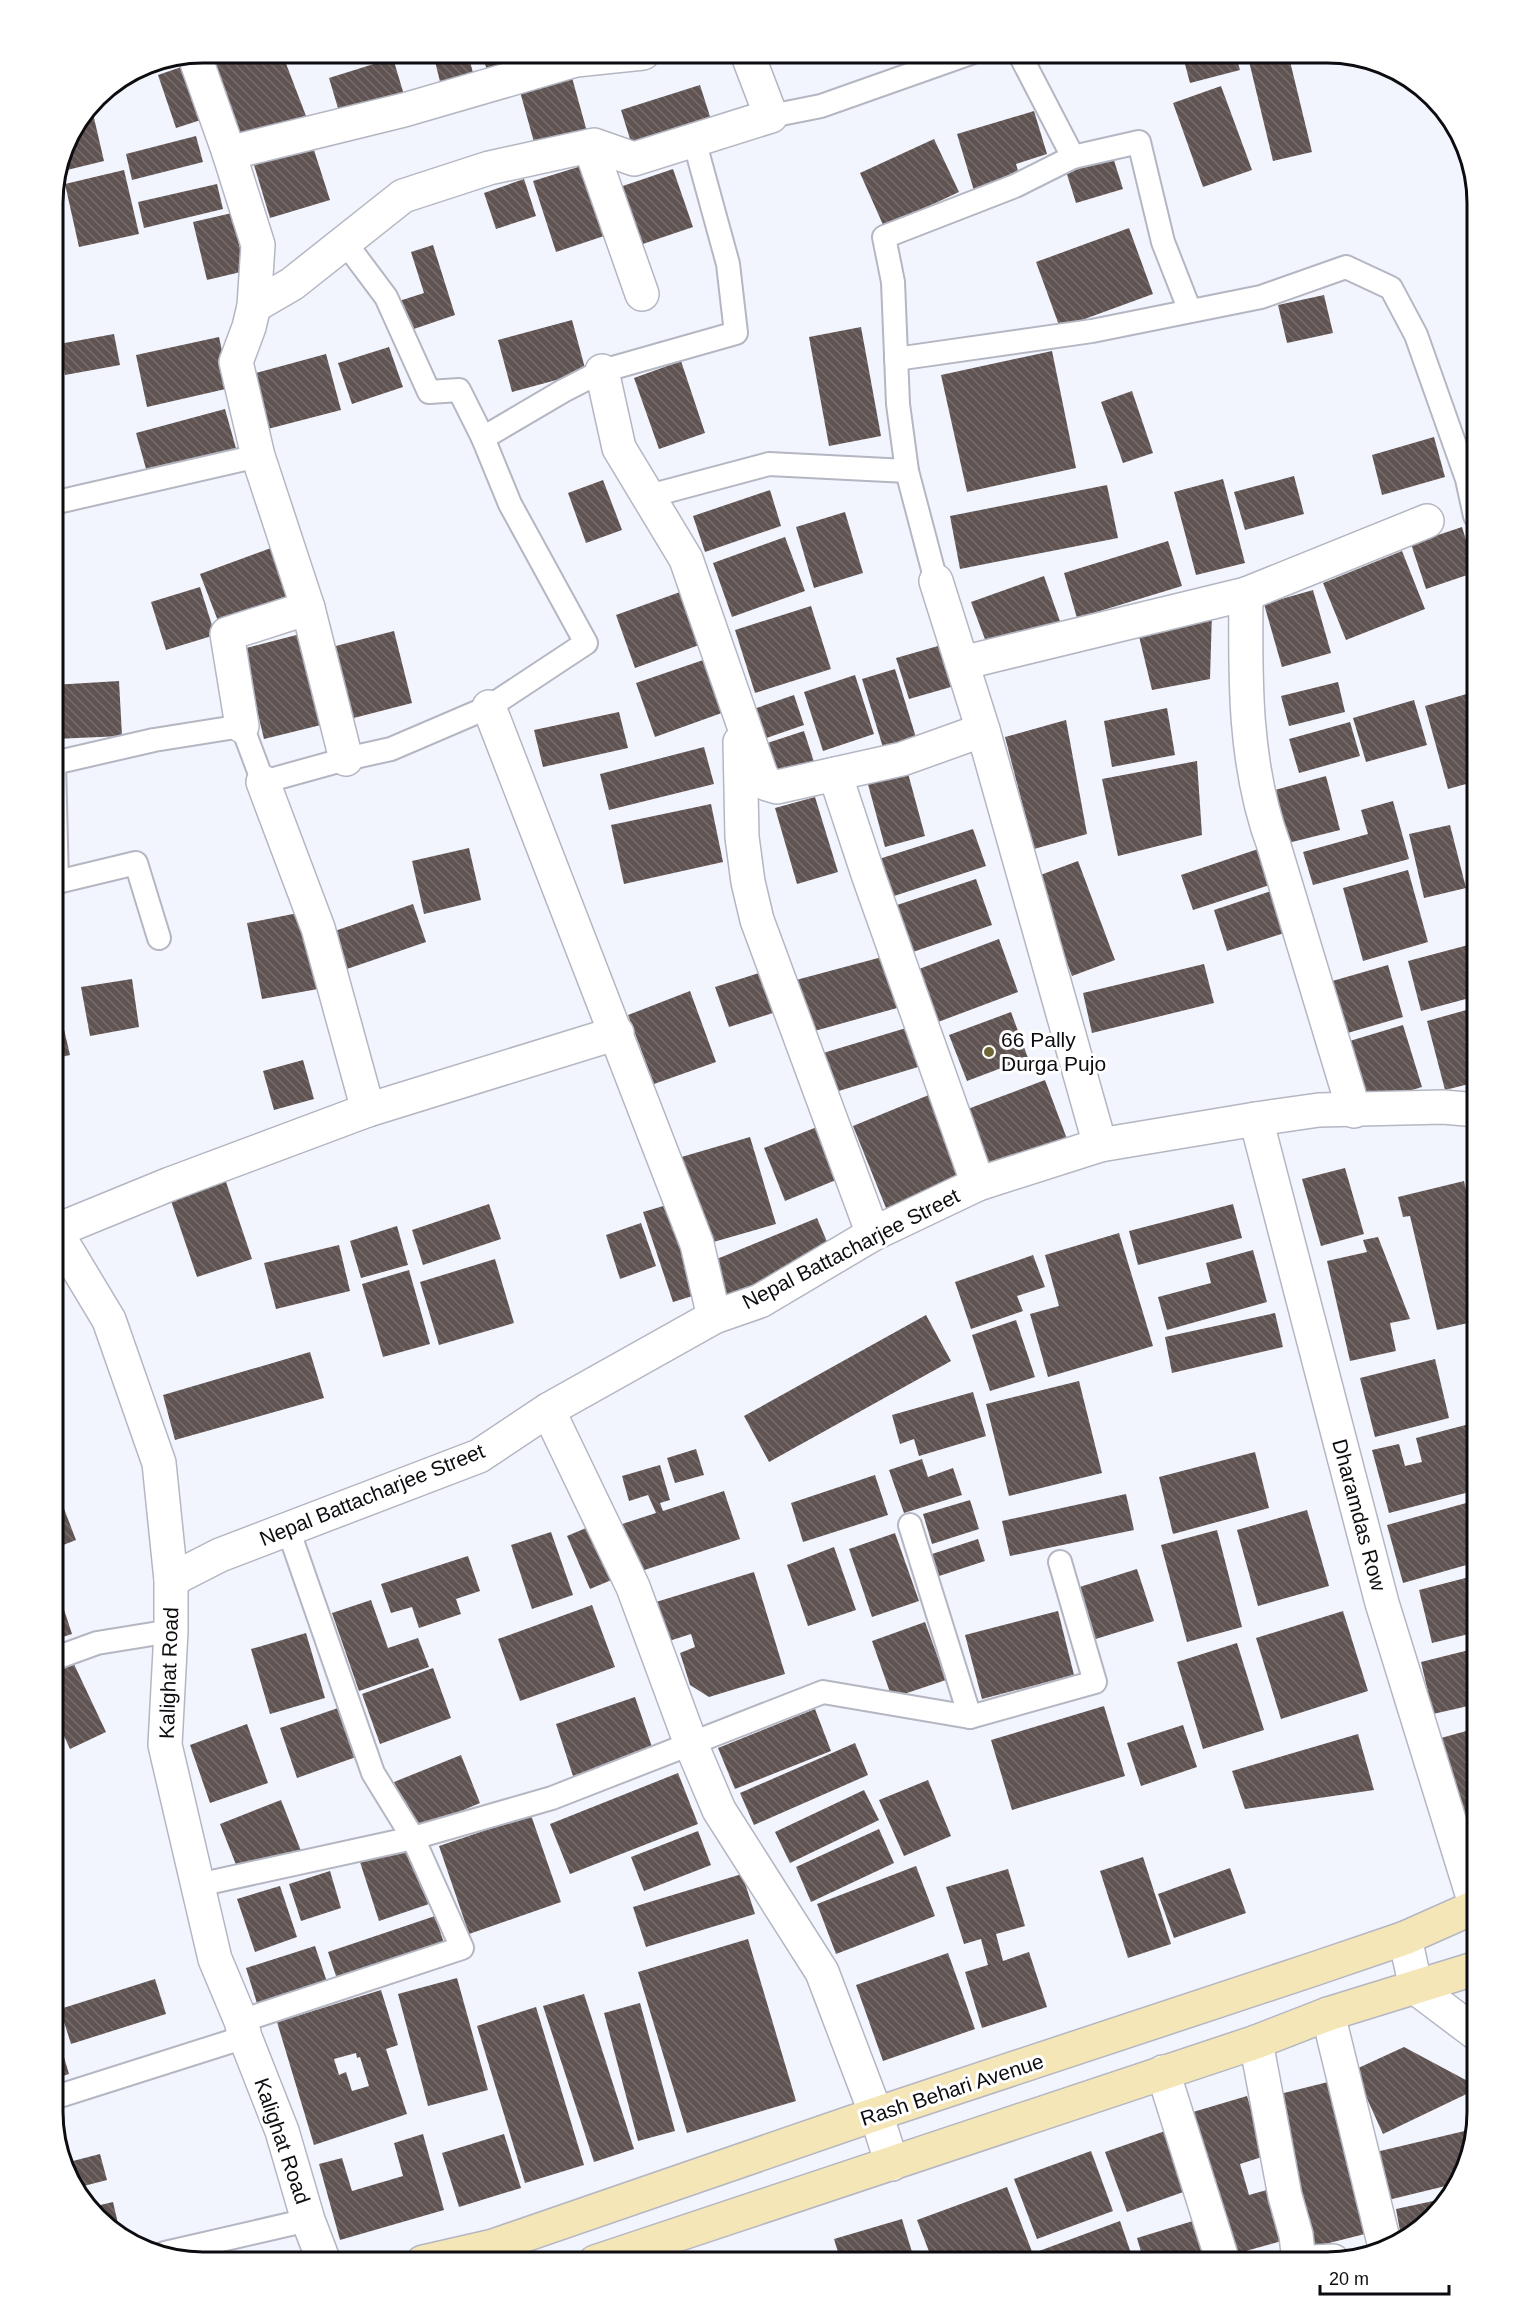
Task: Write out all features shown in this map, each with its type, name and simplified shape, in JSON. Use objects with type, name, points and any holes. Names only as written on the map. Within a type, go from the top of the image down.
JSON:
[{"type":"main road","name":"Rash Behari Avenue","points":[[467,2252],[493,2246],[876,2114],[1405,1938],[1467,1911]]},
{"type":"main road","points":[[625,2252],[1256,2042],[1328,2014],[1467,1972]]},
{"type":"street","points":[[197,63],[258,244],[254,306],[236,362],[258,456],[308,608],[346,759]]},
{"type":"street","points":[[229,153],[404,110],[566,63]]},
{"type":"street","points":[[254,306],[292,284],[404,196],[489,168],[594,145],[634,159],[771,116],[751,63]]},
{"type":"street","points":[[590,146],[642,294]]},
{"type":"street","points":[[602,371],[619,448],[686,559],[760,775],[767,784],[777,787],[902,759],[983,730]]},
{"type":"street","points":[[962,663],[1246,594],[1427,521]]},
{"type":"street","points":[[936,581],[983,730],[1100,1146]]},
{"type":"street","points":[[1246,594],[1245,662],[1251,762],[1262,814],[1354,1111]]},
{"type":"street","points":[[242,726],[227,634],[308,608]]},
{"type":"street","points":[[489,706],[697,1244],[714,1317]]},
{"type":"street","points":[[740,713],[742,837],[748,882],[758,920],[873,1234]]},
{"type":"street","points":[[835,774],[869,877],[978,1184]]},
{"type":"street","points":[[263,782],[318,928],[368,1110]]},
{"type":"street","points":[[63,1226],[368,1110],[617,1033]]},
{"type":"street","name":"Nepal Battacharjee Street","points":[[171,1580],[220,1555],[479,1456],[548,1410],[714,1317],[760,1300],[873,1234],[978,1184],[1100,1146],[1256,1119],[1319,1110],[1354,1111],[1443,1107],[1467,1109]]},
{"type":"street","name":"Dharamdas Row","points":[[1256,1119],[1382,1603],[1467,1875]]},
{"type":"street","name":"Kalighat Road","points":[[63,1244],[109,1320],[159,1463],[171,1580],[171,1631],[165,1745],[215,1959],[282,2131],[308,2220],[320,2252]]},
{"type":"street","points":[[548,1410],[633,1587],[691,1744],[719,1810],[822,1972],[876,2114],[892,2164]]},
{"type":"street","points":[[1405,1938],[1416,1988],[1467,2026]]},
{"type":"street","points":[[1328,2014],[1383,2240]]},
{"type":"street","points":[[1256,2042],[1298,2252]]},
{"type":"street","points":[[1163,2072],[1220,2252]]},
{"type":"lane","points":[[771,116],[821,106],[943,63]]},
{"type":"lane","points":[[1024,63],[1073,158]]},
{"type":"lane","points":[[483,438],[602,371],[736,333],[728,264],[694,140]]},
{"type":"lane","points":[[936,581],[907,471],[898,404],[893,282],[884,237],[1015,186],[1073,158],[1139,142],[1163,243],[1190,311]]},
{"type":"lane","points":[[63,761],[154,740],[242,726],[263,782],[391,749],[489,706],[586,643],[510,504],[483,438],[459,390],[429,392],[386,297],[344,242]]},
{"type":"lane","points":[[896,359],[1092,331],[1261,297],[1346,267],[1391,288],[1416,335],[1467,479]]},
{"type":"lane","points":[[63,502],[258,456]]},
{"type":"lane","points":[[649,496],[769,464],[907,471]]},
{"type":"lane","points":[[63,881],[136,863],[159,938]]},
{"type":"lane","points":[[910,1525],[970,1717]]},
{"type":"lane","points":[[63,2094],[462,1948],[413,1838],[373,1773],[288,1529]]},
{"type":"lane","points":[[198,1885],[413,1838],[552,1798],[824,1692],[970,1717],[1095,1682],[1060,1562]]},
{"type":"lane","points":[[63,1655],[97,1643],[171,1631]]},
{"type":"lane","points":[[180,2250],[308,2220]]},
{"type":"building","points":[[212,63],[286,63],[306,116],[240,141]]},
{"type":"building","points":[[377,63],[394,63],[407,105],[343,125],[329,78]]},
{"type":"building","points":[[435,63],[470,63],[475,81],[442,90]]},
{"type":"building","points":[[485,63],[531,63],[490,78]]},
{"type":"building","points":[[1185,63],[1238,63],[1240,70],[1190,83]]},
{"type":"building","points":[[1249,63],[1290,63],[1312,152],[1273,161]]},
{"type":"building","points":[[193,64],[210,117],[176,128],[158,75]]},
{"type":"building","points":[[571,74],[589,139],[537,153],[519,88]]},
{"type":"building","points":[[700,85],[713,126],[634,152],[621,110]]},
{"type":"building","points":[[1221,86],[1252,170],[1203,187],[1173,103]]},
{"type":"building","points":[[1034,111],[1047,154],[1016,164],[1021,181],[975,194],[957,134]]},
{"type":"building","points":[[94,117],[104,161],[67,170],[77,141]]},
{"type":"building","points":[[196,136],[203,162],[132,180],[126,154]]},
{"type":"building","points":[[934,139],[959,192],[884,227],[860,173]]},
{"type":"building","points":[[313,147],[330,200],[270,218],[254,165]]},
{"type":"building","points":[[1112,154],[1123,189],[1076,203],[1065,168]]},
{"type":"building","points":[[591,163],[613,233],[556,252],[533,181]]},
{"type":"building","points":[[673,169],[693,227],[631,248],[611,190]]},
{"type":"building","points":[[124,170],[139,234],[79,247],[65,184]]},
{"type":"building","points":[[524,179],[536,216],[496,229],[484,193]]},
{"type":"building","points":[[217,184],[223,209],[144,228],[138,202]]},
{"type":"building","points":[[232,213],[245,271],[207,280],[193,222]]},
{"type":"building","points":[[1129,228],[1153,294],[1060,328],[1036,262]]},
{"type":"building","points":[[433,245],[455,315],[405,332],[396,302],[424,293],[411,252]]},
{"type":"building","points":[[1324,295],[1333,333],[1287,343],[1278,305]]},
{"type":"building","points":[[572,320],[586,372],[512,392],[498,340]]},
{"type":"building","points":[[861,327],[881,436],[829,446],[809,337]]},
{"type":"building","points":[[114,334],[120,365],[65,375],[63,343]]},
{"type":"building","points":[[219,337],[230,388],[147,407],[136,355]]},
{"type":"building","points":[[389,347],[403,387],[352,404],[338,363]]},
{"type":"building","points":[[1052,351],[1076,468],[967,492],[941,375]]},
{"type":"building","points":[[326,354],[341,410],[260,431],[245,376]]},
{"type":"building","points":[[681,361],[705,433],[659,449],[634,378]]},
{"type":"building","points":[[1132,391],[1153,453],[1123,463],[1101,402]]},
{"type":"building","points":[[225,409],[237,452],[148,476],[136,433]]},
{"type":"building","points":[[1434,437],[1445,477],[1382,495],[1372,455]]},
{"type":"building","points":[[1294,476],[1304,514],[1245,530],[1234,492]]},
{"type":"building","points":[[1223,479],[1245,563],[1196,575],[1174,492]]},
{"type":"building","points":[[603,480],[622,530],[586,543],[568,493]]},
{"type":"building","points":[[1107,485],[1118,538],[960,569],[950,516]]},
{"type":"building","points":[[770,490],[781,526],[705,552],[693,516]]},
{"type":"building","points":[[845,512],[863,573],[814,588],[796,527]]},
{"type":"building","points":[[1462,527],[1467,543],[1467,575],[1426,589],[1411,544]]},
{"type":"building","points":[[785,537],[805,591],[732,617],[713,563]]},
{"type":"building","points":[[1168,541],[1182,586],[1077,618],[1064,573]]},
{"type":"building","points":[[271,548],[287,596],[218,621],[200,574]]},
{"type":"building","points":[[1402,551],[1425,609],[1346,640],[1323,583]]},
{"type":"building","points":[[1044,576],[1061,624],[989,650],[971,602]]},
{"type":"building","points":[[200,587],[215,635],[166,650],[151,602]]},
{"type":"building","points":[[1313,590],[1331,653],[1282,667],[1264,604]]},
{"type":"building","points":[[683,591],[702,644],[635,668],[616,615]]},
{"type":"building","points":[[811,606],[831,669],[755,693],[735,630]]},
{"type":"building","points":[[1212,612],[1210,679],[1152,690],[1137,628]]},
{"type":"building","points":[[394,631],[412,703],[346,720],[328,648]]},
{"type":"building","points":[[308,632],[329,723],[264,739],[242,649]]},
{"type":"building","points":[[945,644],[958,685],[909,699],[896,658]]},
{"type":"building","points":[[712,657],[730,710],[655,737],[636,683]]},
{"type":"building","points":[[895,669],[918,744],[885,754],[862,679]]},
{"type":"building","points":[[855,675],[874,734],[823,751],[804,692]]},
{"type":"building","points":[[119,681],[122,736],[63,739],[63,684]]},
{"type":"building","points":[[1338,682],[1345,712],[1289,726],[1281,696]]},
{"type":"building","points":[[1467,694],[1467,784],[1448,789],[1425,706]]},
{"type":"building","points":[[794,695],[804,725],[755,742],[745,712]]},
{"type":"building","points":[[1414,700],[1427,745],[1366,762],[1353,718]]},
{"type":"building","points":[[1167,708],[1175,755],[1112,767],[1104,721]]},
{"type":"building","points":[[619,712],[628,748],[543,767],[534,730]]},
{"type":"building","points":[[1066,720],[1087,834],[1034,849],[1005,737]]},
{"type":"building","points":[[1350,722],[1360,756],[1299,773],[1289,739]]},
{"type":"building","points":[[804,731],[814,762],[771,776],[761,745]]},
{"type":"building","points":[[704,747],[714,784],[609,810],[600,774]]},
{"type":"building","points":[[1197,761],[1202,835],[1118,856],[1102,779]]},
{"type":"building","points":[[906,766],[925,836],[885,847],[866,777]]},
{"type":"building","points":[[1326,776],[1340,830],[1288,843],[1275,790]]},
{"type":"building","points":[[815,797],[838,872],[797,884],[775,808]]},
{"type":"building","points":[[1393,801],[1409,859],[1313,885],[1303,852],[1368,834],[1361,810]]},
{"type":"building","points":[[711,804],[723,862],[624,884],[611,825]]},
{"type":"building","points":[[1450,825],[1466,888],[1424,898],[1409,834]]},
{"type":"building","points":[[973,829],[986,866],[891,897],[879,859]]},
{"type":"building","points":[[1264,847],[1276,883],[1193,910],[1181,875]]},
{"type":"building","points":[[469,848],[481,900],[424,914],[412,861]]},
{"type":"building","points":[[1078,861],[1115,960],[1072,976],[1035,877]]},
{"type":"building","points":[[1408,870],[1428,942],[1363,961],[1343,888]]},
{"type":"building","points":[[976,879],[992,925],[910,953],[894,906]]},
{"type":"building","points":[[1280,888],[1294,930],[1227,951],[1214,910]]},
{"type":"building","points":[[413,904],[426,942],[341,971],[329,933]]},
{"type":"building","points":[[303,912],[318,989],[262,999],[247,923]]},
{"type":"building","points":[[999,939],[1018,992],[938,1022],[919,969]]},
{"type":"building","points":[[1467,945],[1467,999],[1421,1011],[1408,961]]},
{"type":"building","points":[[882,957],[897,1008],[811,1032],[796,980]]},
{"type":"building","points":[[1204,964],[1214,1003],[1092,1033],[1083,993]]},
{"type":"building","points":[[1388,965],[1403,1017],[1344,1034],[1329,982]]},
{"type":"building","points":[[759,973],[773,1013],[729,1027],[715,987]]},
{"type":"building","points":[[132,979],[139,1027],[90,1036],[81,987]]},
{"type":"building","points":[[690,991],[716,1062],[654,1084],[628,1015]]},
{"type":"building","points":[[1467,1010],[1467,1084],[1445,1090],[1427,1021]]},
{"type":"building","points":[[1011,1012],[1028,1058],[967,1081],[949,1035]]},
{"type":"building","points":[[63,1025],[70,1055],[63,1057]]},
{"type":"building","points":[[916,1025],[928,1064],[832,1093],[820,1054]]},
{"type":"building","points":[[1403,1025],[1422,1087],[1362,1105],[1343,1043]]},
{"type":"building","points":[[303,1060],[314,1099],[274,1110],[263,1071]]},
{"type":"building","points":[[1045,1080],[1070,1147],[990,1178],[965,1110]]},
{"type":"building","points":[[936,1092],[969,1175],[886,1208],[853,1126]]},
{"type":"building","points":[[827,1123],[848,1175],[785,1201],[764,1148]]},
{"type":"building","points":[[750,1137],[776,1224],[703,1245],[678,1158]]},
{"type":"building","points":[[1345,1168],[1364,1234],[1321,1246],[1302,1179]]},
{"type":"building","points":[[224,1176],[252,1259],[197,1277],[169,1195]]},
{"type":"building","points":[[1464,1181],[1467,1195],[1467,1323],[1437,1330],[1410,1216],[1403,1217],[1398,1197]]},
{"type":"building","points":[[489,1204],[501,1239],[423,1265],[412,1230]]},
{"type":"building","points":[[670,1204],[699,1294],[673,1302],[643,1212]]},
{"type":"building","points":[[1233,1204],[1242,1238],[1138,1265],[1129,1231]]},
{"type":"building","points":[[817,1218],[833,1256],[723,1301],[707,1263]]},
{"type":"building","points":[[641,1223],[656,1266],[620,1279],[606,1235]]},
{"type":"building","points":[[397,1226],[408,1265],[361,1278],[350,1241]]},
{"type":"building","points":[[1119,1233],[1153,1346],[1048,1377],[1030,1314],[1059,1306],[1045,1255]]},
{"type":"building","points":[[1378,1237],[1410,1319],[1390,1323],[1396,1351],[1350,1361],[1327,1261],[1367,1252],[1363,1240]]},
{"type":"building","points":[[339,1245],[350,1291],[276,1309],[264,1263]]},
{"type":"building","points":[[1253,1250],[1267,1302],[1167,1330],[1158,1297],[1211,1283],[1206,1263]]},
{"type":"building","points":[[1033,1255],[1045,1287],[1017,1296],[1023,1311],[971,1329],[955,1282]]},
{"type":"building","points":[[495,1259],[514,1323],[439,1345],[420,1282]]},
{"type":"building","points":[[409,1270],[430,1344],[383,1357],[362,1284]]},
{"type":"building","points":[[1275,1313],[1283,1347],[1172,1373],[1165,1337]]},
{"type":"building","points":[[926,1315],[951,1361],[769,1462],[744,1416]]},
{"type":"building","points":[[1016,1320],[1035,1377],[990,1391],[972,1335]]},
{"type":"building","points":[[310,1352],[324,1398],[175,1440],[163,1395]]},
{"type":"building","points":[[1435,1359],[1449,1418],[1375,1437],[1360,1378]]},
{"type":"building","points":[[1079,1381],[1102,1473],[1009,1496],[986,1404]]},
{"type":"building","points":[[973,1392],[986,1436],[919,1456],[914,1439],[900,1444],[892,1415]]},
{"type":"building","points":[[1467,1425],[1467,1493],[1389,1513],[1372,1450],[1399,1444],[1405,1466],[1422,1462],[1416,1438]]},
{"type":"building","points":[[696,1449],[704,1475],[675,1483],[667,1458]]},
{"type":"building","points":[[1255,1452],[1269,1508],[1173,1534],[1159,1477]]},
{"type":"building","points":[[922,1459],[928,1477],[953,1468],[962,1495],[904,1513],[889,1470]]},
{"type":"building","points":[[660,1465],[670,1500],[660,1503],[663,1511],[724,1491],[740,1539],[632,1574],[616,1526],[656,1513],[648,1495],[629,1501],[622,1476]]},
{"type":"building","points":[[875,1475],[888,1515],[803,1542],[791,1503]]},
{"type":"building","points":[[1126,1494],[1134,1530],[1010,1556],[1002,1521]]},
{"type":"building","points":[[970,1500],[979,1529],[932,1544],[923,1514]]},
{"type":"building","points":[[1467,1503],[1467,1565],[1403,1583],[1387,1525]]},
{"type":"building","points":[[63,1506],[76,1540],[63,1545]]},
{"type":"building","points":[[1307,1510],[1329,1586],[1258,1606],[1237,1530]]},
{"type":"building","points":[[598,1523],[621,1576],[590,1589],[567,1536]]},
{"type":"building","points":[[1217,1530],[1242,1627],[1187,1642],[1161,1545]]},
{"type":"building","points":[[551,1532],[573,1595],[532,1609],[511,1545]]},
{"type":"building","points":[[895,1533],[919,1601],[872,1617],[849,1549]]},
{"type":"building","points":[[978,1539],[985,1561],[936,1577],[929,1555]]},
{"type":"building","points":[[834,1547],[856,1610],[808,1626],[787,1565]]},
{"type":"building","points":[[468,1556],[480,1591],[456,1599],[461,1614],[419,1628],[412,1607],[391,1613],[381,1584]]},
{"type":"building","points":[[1137,1569],[1154,1621],[1086,1642],[1070,1590]]},
{"type":"building","points":[[754,1572],[785,1674],[709,1697],[690,1685],[680,1653],[695,1647],[691,1634],[669,1641],[656,1602]]},
{"type":"building","points":[[1467,1578],[1467,1634],[1432,1643],[1419,1590]]},
{"type":"building","points":[[371,1600],[388,1648],[418,1638],[429,1667],[359,1691],[332,1613]]},
{"type":"building","points":[[592,1605],[615,1667],[520,1701],[498,1639]]},
{"type":"building","points":[[63,1607],[72,1634],[63,1637]]},
{"type":"building","points":[[1058,1611],[1074,1675],[982,1699],[965,1635]]},
{"type":"building","points":[[1343,1611],[1368,1691],[1281,1719],[1256,1638]]},
{"type":"building","points":[[925,1622],[946,1680],[892,1698],[872,1641]]},
{"type":"building","points":[[306,1633],[325,1698],[270,1714],[251,1649]]},
{"type":"building","points":[[1237,1643],[1264,1730],[1203,1749],[1177,1662]]},
{"type":"building","points":[[1467,1650],[1467,1706],[1433,1714],[1421,1662]]},
{"type":"building","points":[[72,1660],[106,1732],[70,1749],[63,1734],[63,1664]]},
{"type":"building","points":[[433,1668],[451,1718],[380,1744],[362,1694]]},
{"type":"building","points":[[635,1697],[653,1750],[573,1776],[556,1724]]},
{"type":"building","points":[[1104,1706],[1125,1776],[1012,1810],[991,1740]]},
{"type":"building","points":[[338,1708],[356,1757],[297,1778],[280,1728]]},
{"type":"building","points":[[815,1709],[831,1751],[735,1789],[718,1748]]},
{"type":"building","points":[[247,1724],[268,1783],[210,1803],[190,1745]]},
{"type":"building","points":[[1183,1725],[1197,1767],[1141,1786],[1127,1743]]},
{"type":"building","points":[[1467,1731],[1467,1831],[1441,1738]]},
{"type":"building","points":[[1358,1734],[1374,1790],[1245,1809],[1232,1771]]},
{"type":"building","points":[[855,1743],[868,1775],[754,1825],[740,1793]]},
{"type":"building","points":[[461,1755],[480,1803],[414,1831],[394,1782]]},
{"type":"building","points":[[678,1773],[698,1824],[570,1874],[550,1824]]},
{"type":"building","points":[[928,1780],[951,1836],[904,1856],[879,1800]]},
{"type":"building","points":[[864,1790],[879,1820],[790,1863],[775,1832]]},
{"type":"building","points":[[281,1800],[303,1856],[242,1880],[220,1824]]},
{"type":"building","points":[[531,1815],[561,1902],[469,1934],[439,1846]]},
{"type":"building","points":[[879,1829],[894,1863],[811,1902],[796,1867]]},
{"type":"building","points":[[698,1831],[711,1865],[644,1891],[631,1857]]},
{"type":"building","points":[[410,1847],[429,1904],[379,1921],[360,1862]]},
{"type":"building","points":[[1143,1857],[1171,1944],[1128,1958],[1100,1871]]},
{"type":"building","points":[[916,1866],[935,1916],[836,1954],[817,1904]]},
{"type":"building","points":[[1230,1868],[1246,1913],[1174,1938],[1158,1894]]},
{"type":"building","points":[[1008,1869],[1025,1926],[996,1934],[1003,1961],[1029,1952],[1047,2007],[982,2028],[965,1972],[988,1965],[981,1939],[964,1944],[946,1887]]},
{"type":"building","points":[[330,1871],[341,1908],[301,1921],[289,1884]]},
{"type":"building","points":[[742,1874],[755,1914],[646,1947],[633,1907]]},
{"type":"building","points":[[280,1886],[297,1937],[255,1952],[237,1899]]},
{"type":"building","points":[[435,1916],[445,1946],[338,1982],[328,1952]]},
{"type":"building","points":[[748,1939],[796,2101],[687,2133],[638,1972]]},
{"type":"building","points":[[315,1946],[329,1988],[259,2010],[246,1968]]},
{"type":"building","points":[[948,1953],[975,2029],[883,2061],[856,1985]]},
{"type":"building","points":[[457,1978],[488,2090],[428,2106],[398,1994]]},
{"type":"building","points":[[155,1979],[166,2014],[71,2044],[63,2019],[63,2008]]},
{"type":"building","points":[[381,1990],[398,2045],[386,2049],[407,2114],[314,2145],[277,2022]],"holes":[[[356,2053],[357,2058],[360,2057],[369,2086],[352,2091],[346,2072],[339,2075],[334,2059]]]},
{"type":"building","points":[[584,1994],[634,2149],[594,2162],[543,2006]]},
{"type":"building","points":[[640,2003],[675,2131],[638,2141],[604,2013]]},
{"type":"building","points":[[536,2007],[584,2165],[525,2183],[477,2026]]},
{"type":"building","points":[[1404,2047],[1467,2081],[1467,2094],[1383,2134],[1354,2070]]},
{"type":"building","points":[[63,2054],[69,2074],[63,2076]]},
{"type":"building","points":[[1336,2080],[1373,2232],[1305,2249],[1268,2097]]},
{"type":"building","points":[[1247,2096],[1265,2156],[1240,2164],[1249,2195],[1274,2188],[1289,2239],[1242,2252],[1223,2252],[1183,2115]]},
{"type":"building","points":[[1168,2130],[1189,2190],[1127,2212],[1105,2152]]},
{"type":"building","points":[[1466,2131],[1456,2165],[1445,2186],[1388,2200],[1376,2152]]},
{"type":"building","points":[[423,2134],[444,2210],[340,2240],[319,2164],[342,2158],[352,2191],[403,2176],[394,2143]]},
{"type":"building","points":[[504,2134],[521,2188],[459,2207],[442,2153]]},
{"type":"building","points":[[1091,2151],[1113,2211],[1037,2239],[1014,2179]]},
{"type":"building","points":[[100,2154],[107,2180],[85,2186],[73,2161]]},
{"type":"building","points":[[1007,2187],[1032,2252],[929,2252],[917,2220]]},
{"type":"building","points":[[1435,2201],[1426,2211],[1400,2231],[1396,2209]]},
{"type":"building","points":[[113,2202],[118,2222],[104,2211],[99,2205]]},
{"type":"building","points":[[1206,2217],[1217,2252],[1141,2252],[1137,2238]]},
{"type":"building","points":[[902,2219],[912,2252],[838,2252],[834,2239]]},
{"type":"building","points":[[1120,2221],[1131,2252],[1039,2252]]},
{"type":"place","name":"66 Pally Durga Pujo","points":[[989,1052]]}]
